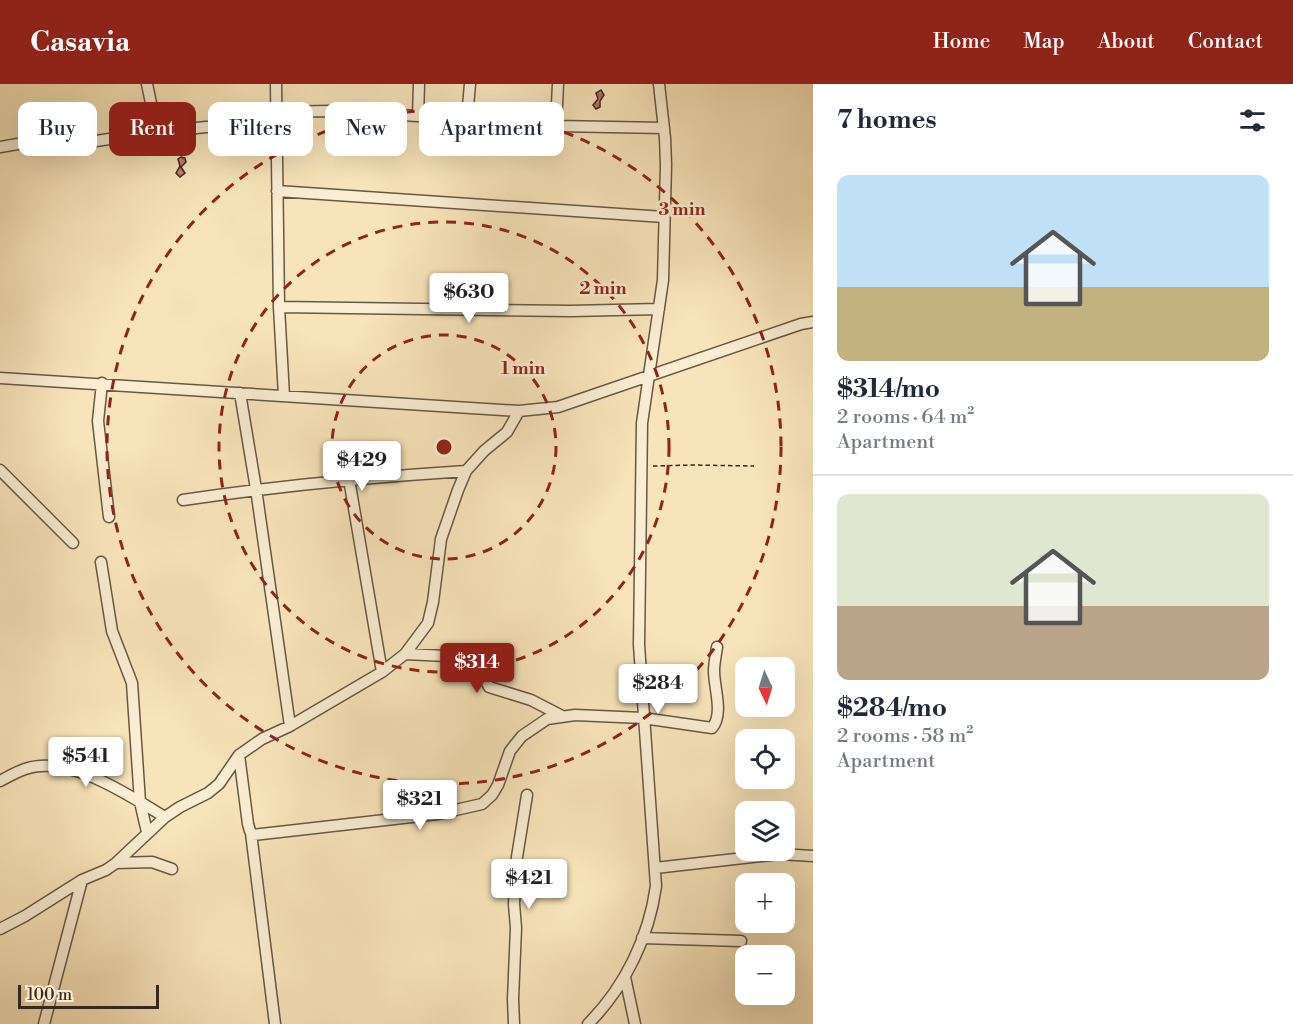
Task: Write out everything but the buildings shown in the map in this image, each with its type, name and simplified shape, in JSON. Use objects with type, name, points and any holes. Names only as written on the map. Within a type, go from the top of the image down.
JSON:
[{"type":"street","points":[[147,84],[151,102]]},
{"type":"street","points":[[276,84],[276,102]]},
{"type":"street","points":[[313,111],[418,116],[419,84]]},
{"type":"street","points":[[468,102],[470,84]]},
{"type":"street","points":[[557,102],[558,84]]},
{"type":"street","points":[[588,1024],[625,977],[654,902],[655,868],[639,645],[642,423],[663,280],[666,165],[659,84]]},
{"type":"street","points":[[564,126],[664,128]]},
{"type":"street","points":[[0,147],[29,142],[89,142],[109,139]]},
{"type":"street","points":[[276,156],[279,307],[284,396]]},
{"type":"street","points":[[277,191],[664,217]]},
{"type":"street","points":[[279,307],[571,311],[659,309]]},
{"type":"street","points":[[0,378],[519,411],[558,407],[801,324],[813,322]]},
{"type":"street","points":[[102,383],[98,421],[109,517]]},
{"type":"street","points":[[240,393],[290,726]]},
{"type":"street","points":[[0,929],[82,880],[106,870],[165,817],[208,793],[219,784],[239,755],[262,739],[290,726],[382,672],[405,654],[428,623],[441,539],[466,471],[507,432],[519,411]]},
{"type":"street","points":[[0,470],[73,543]]},
{"type":"street","points":[[183,500],[349,478],[466,471]]},
{"type":"street","points":[[349,478],[382,672]]},
{"type":"street","points":[[101,562],[112,631],[132,683],[140,802],[147,832]]},
{"type":"street","points":[[251,833],[257,835],[378,822],[438,814],[482,804],[492,795],[510,751],[522,736],[547,719],[562,716],[644,718],[712,728],[718,713],[714,671],[717,647]]},
{"type":"street","points":[[405,654],[467,657],[475,661],[489,687],[531,700],[562,716]]},
{"type":"street","points":[[239,755],[275,1024]]},
{"type":"street","points":[[0,781],[25,769],[46,765],[94,776],[165,817]]},
{"type":"street","points":[[514,1024],[516,863],[527,795]]},
{"type":"street","points":[[655,868],[780,854],[813,856]]},
{"type":"street","points":[[116,863],[152,862],[172,869]]},
{"type":"street","points":[[44,1024],[82,880]]},
{"type":"street","points":[[642,938],[741,942]]},
{"type":"street","points":[[625,977],[635,1024]]},
{"type":"path","points":[[642,467],[754,466]]}]
